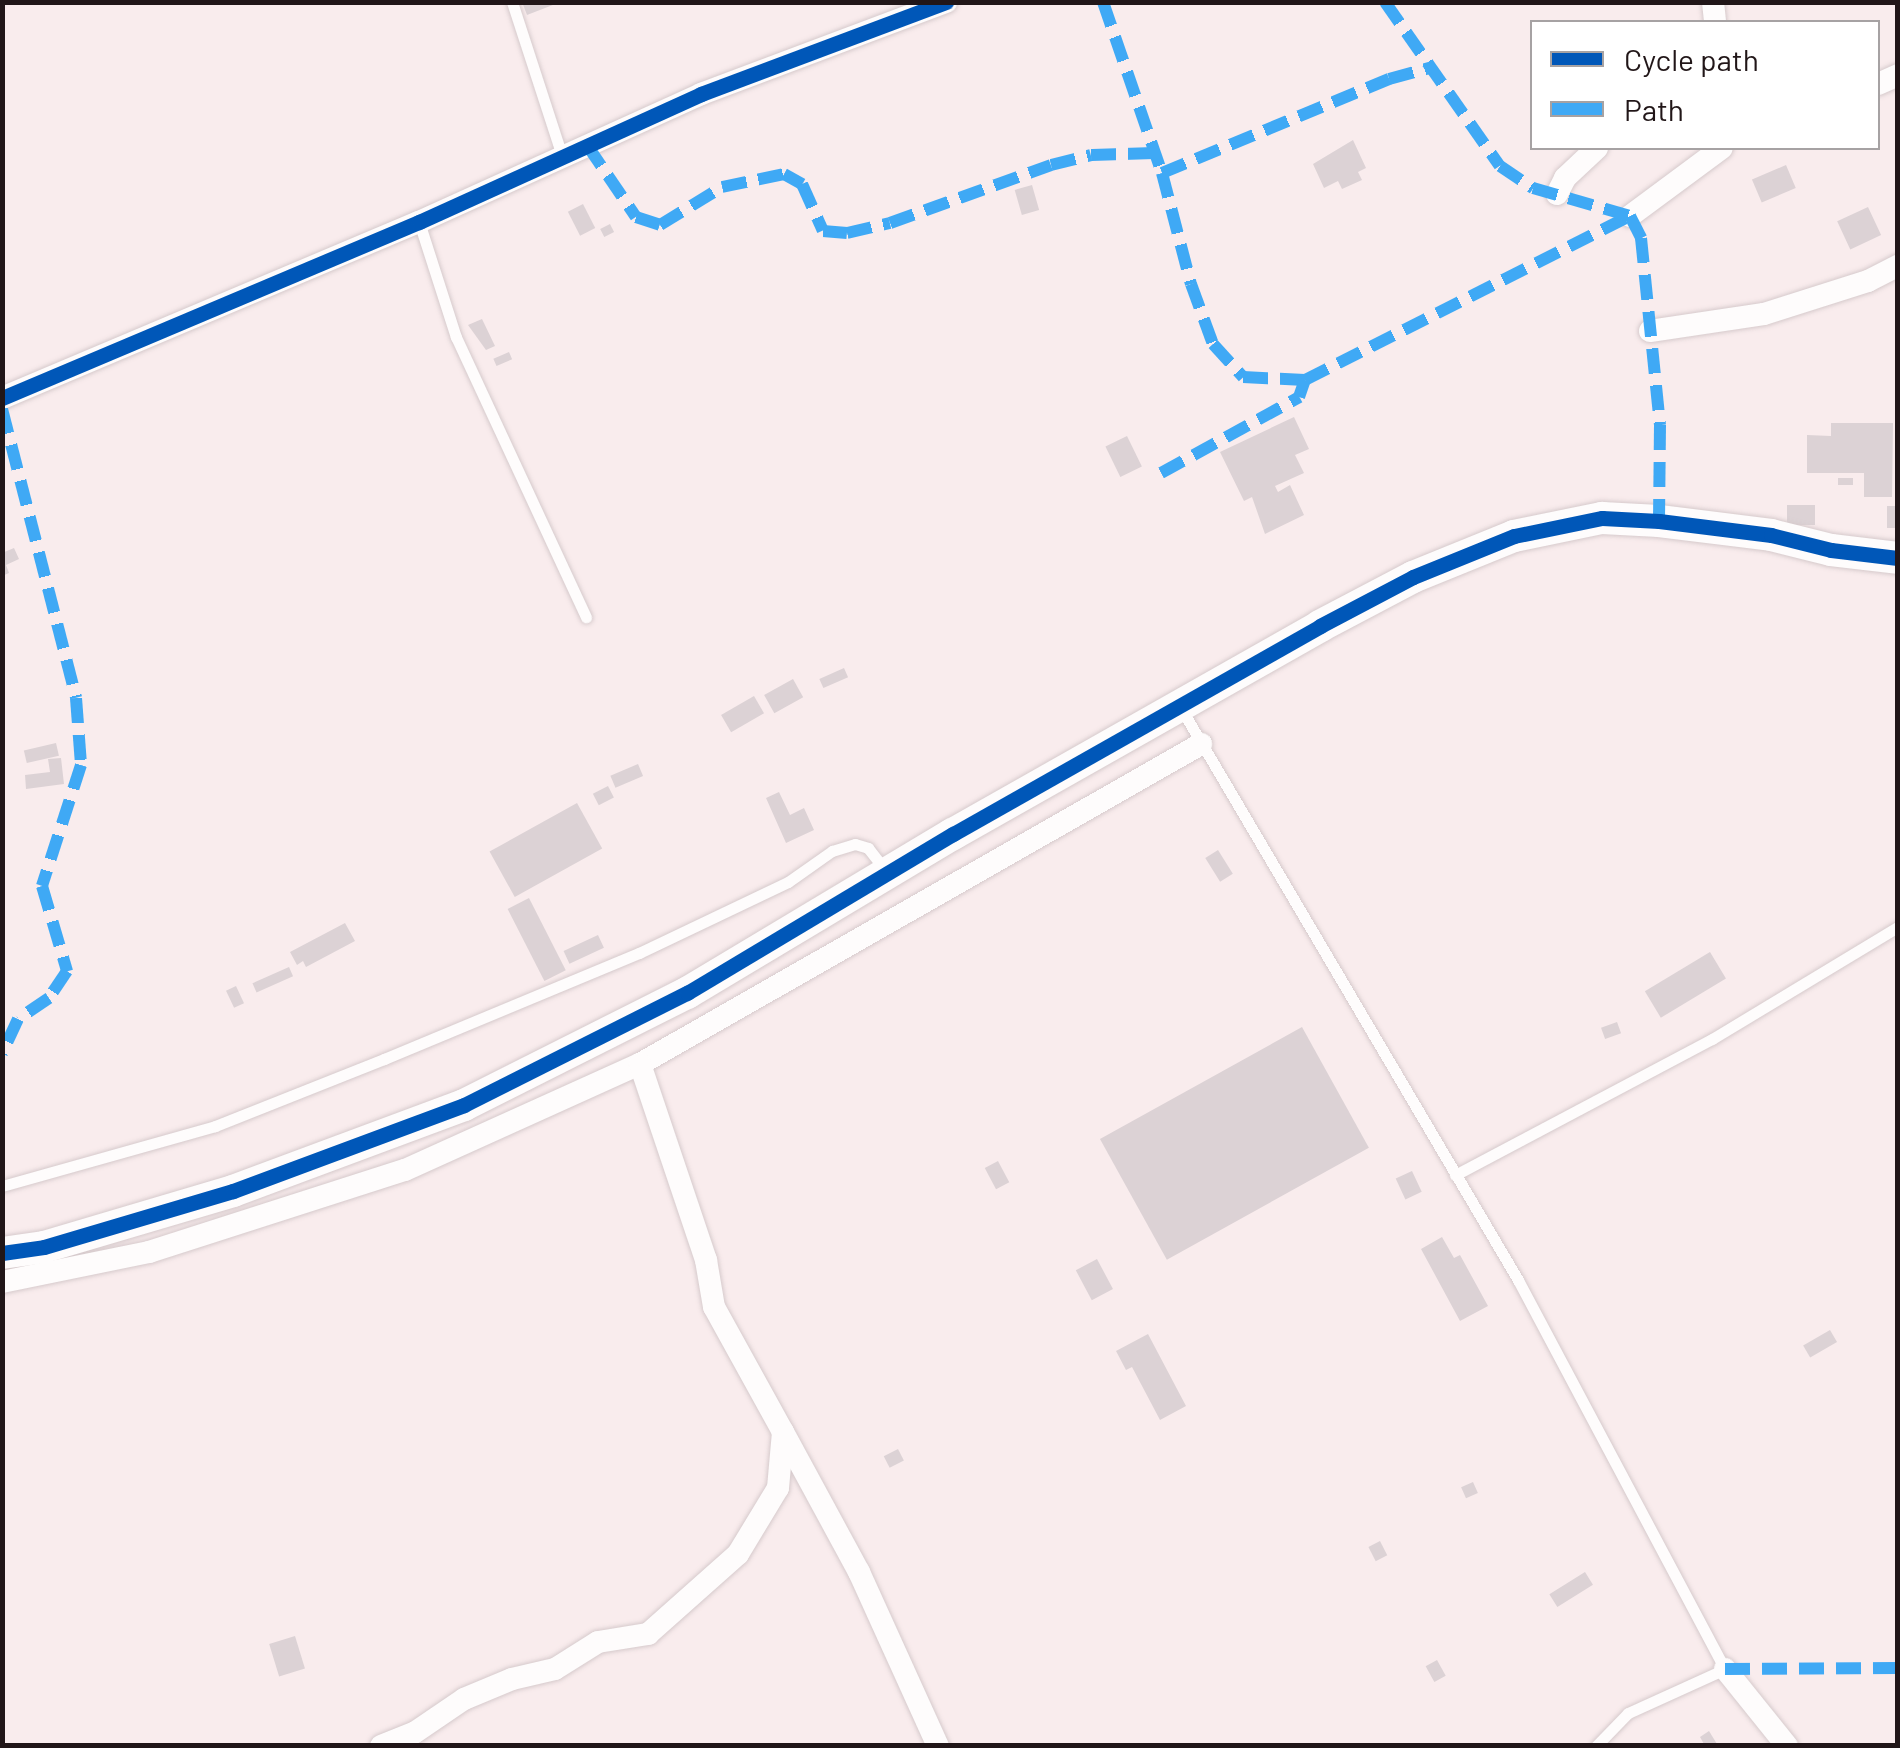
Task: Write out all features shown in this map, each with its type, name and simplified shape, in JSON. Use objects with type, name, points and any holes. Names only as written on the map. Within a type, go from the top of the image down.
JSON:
[{"type":"street","points":[[2,398],[418,222],[701,94],[946,2]]},
{"type":"street","points":[[1557,194],[1565,178],[1595,150]]},
{"type":"street","points":[[1630,216],[1719,150]]},
{"type":"street","points":[[1650,331],[1764,314],[1868,281],[1898,266]]},
{"type":"street","points":[[2,1253],[44,1246],[233,1190],[464,1105],[687,993],[1180,706],[1413,577],[1514,536],[1602,518],[1772,535],[1832,550],[1898,558]]},
{"type":"street","points":[[2,1282],[149,1252],[404,1170],[640,1064],[1201,744]]},
{"type":"street","points":[[640,1064],[706,1260],[714,1307],[858,1572],[938,1746]]},
{"type":"street","points":[[381,1746],[414,1734],[464,1699],[512,1679],[554,1670],[598,1642],[648,1634],[738,1554],[778,1488],[783,1432]]},
{"type":"street","points":[[1725,1669],[1787,1746]]},
{"type":"lane","points":[[512,2],[562,156]]},
{"type":"lane","points":[[418,222],[456,337],[586,617]]},
{"type":"lane","points":[[1180,706],[1596,1420],[1725,1669],[1628,1714],[1596,1746]]},
{"type":"lane","points":[[2,1186],[215,1126],[384,1059],[639,953],[788,882],[832,851],[855,844],[868,848],[889,874]]},
{"type":"lane","points":[[1455,1175],[1712,1039],[1898,928]]},
{"type":"building","points":[[522,2],[558,2],[558,3],[527,15]]},
{"type":"building","points":[[1353,140],[1366,168],[1358,172],[1362,180],[1342,189],[1338,181],[1324,188],[1313,164]]},
{"type":"building","points":[[1786,165],[1796,188],[1762,202],[1752,179]]},
{"type":"building","points":[[1032,185],[1039,210],[1022,215],[1015,190]]},
{"type":"building","points":[[583,204],[595,228],[580,236],[568,212]]},
{"type":"building","points":[[1868,207],[1881,235],[1850,249],[1837,221]]},
{"type":"building","points":[[610,224],[614,232],[604,237],[600,229]]},
{"type":"building","points":[[482,319],[495,346],[486,350],[468,325]]},
{"type":"building","points":[[509,352],[512,359],[496,366],[493,359]]},
{"type":"building","points":[[1294,417],[1309,449],[1295,455],[1304,473],[1275,486],[1278,492],[1290,485],[1304,515],[1265,534],[1252,497],[1244,501],[1220,452]]},
{"type":"building","points":[[1831,423],[1893,423],[1892,497],[1864,497],[1864,473],[1807,473],[1807,435],[1831,436]]},
{"type":"building","points":[[1127,436],[1142,467],[1120,477],[1105,447]]},
{"type":"building","points":[[1838,478],[1853,478],[1853,485],[1838,485]]},
{"type":"building","points":[[1787,505],[1815,505],[1815,525],[1787,525]]},
{"type":"building","points":[[1887,506],[1896,506],[1896,528],[1887,528]]},
{"type":"building","points":[[14,548],[19,559],[6,565],[9,573],[2,576],[2,553]]},
{"type":"building","points":[[844,668],[848,677],[823,688],[819,679]]},
{"type":"building","points":[[793,679],[803,697],[774,713],[764,695]]},
{"type":"building","points":[[754,696],[764,713],[731,732],[721,715]]},
{"type":"building","points":[[56,743],[59,756],[27,763],[24,750]]},
{"type":"building","points":[[61,758],[64,784],[26,789],[25,775],[50,772],[48,759]]},
{"type":"building","points":[[638,764],[643,776],[615,788],[610,776]]},
{"type":"building","points":[[608,786],[614,798],[599,805],[593,794]]},
{"type":"building","points":[[779,792],[790,815],[804,808],[814,830],[786,843],[766,798]]},
{"type":"building","points":[[577,803],[602,848],[515,897],[490,851]]},
{"type":"building","points":[[1218,850],[1233,874],[1220,882],[1205,858]]},
{"type":"building","points":[[529,898],[566,970],[544,981],[508,909]]},
{"type":"building","points":[[345,923],[355,941],[306,967],[303,961],[297,965],[290,952]]},
{"type":"building","points":[[598,935],[604,948],[569,964],[564,951]]},
{"type":"building","points":[[1710,952],[1726,979],[1661,1018],[1645,991]]},
{"type":"building","points":[[289,967],[293,976],[257,992],[252,983]]},
{"type":"building","points":[[236,986],[244,1003],[234,1008],[226,991]]},
{"type":"building","points":[[1617,1022],[1621,1033],[1605,1039],[1601,1028]]},
{"type":"building","points":[[1302,1027],[1369,1148],[1167,1260],[1100,1139]]},
{"type":"building","points":[[998,1161],[1009,1182],[996,1189],[985,1168]]},
{"type":"building","points":[[1412,1171],[1422,1192],[1405,1199],[1396,1179]]},
{"type":"building","points":[[1442,1237],[1454,1258],[1460,1255],[1488,1306],[1460,1321],[1421,1249]]},
{"type":"building","points":[[1097,1259],[1113,1289],[1092,1300],[1076,1270]]},
{"type":"building","points":[[1830,1330],[1837,1342],[1810,1358],[1803,1346]]},
{"type":"building","points":[[1148,1334],[1186,1406],[1160,1420],[1132,1367],[1126,1370],[1116,1351]]},
{"type":"building","points":[[898,1449],[904,1461],[890,1468],[884,1456]]},
{"type":"building","points":[[1473,1482],[1478,1493],[1466,1498],[1461,1487]]},
{"type":"building","points":[[1380,1541],[1387,1555],[1376,1561],[1368,1547]]},
{"type":"building","points":[[1585,1572],[1593,1585],[1557,1607],[1549,1594]]},
{"type":"building","points":[[295,1636],[305,1669],[279,1676],[269,1644]]},
{"type":"building","points":[[1437,1660],[1446,1676],[1434,1682],[1426,1666]]},
{"type":"building","points":[[1709,1731],[1715,1746],[1705,1746],[1700,1737]]},
{"type":"marked path","points":[[1103,2],[1162,173],[1191,284],[1213,344],[1243,377],[1305,380],[1630,216]]},
{"type":"marked path","points":[[1385,2],[1500,166],[1533,188],[1630,216],[1641,238],[1660,425],[1659,521]]},
{"type":"marked path","points":[[1162,173],[1389,79],[1433,67]]},
{"type":"marked path","points":[[587,145],[636,217],[660,225],[722,187],[784,174],[802,184],[823,231],[847,233],[890,223],[1051,165],[1091,155],[1154,153]]},
{"type":"marked path","points":[[1161,473],[1299,397],[1305,380]]},
{"type":"marked path","points":[[2,409],[76,698],[81,765],[42,886],[67,971],[49,998],[18,1019],[2,1054]]},
{"type":"marked path","points":[[1725,1669],[1898,1668]]},
{"type":"cycle path","points":[[2,398],[419,222],[701,94],[946,2]]},
{"type":"cycle path","points":[[2,1253],[44,1247],[233,1191],[464,1105],[687,993],[953,834],[1320,626],[1413,577],[1514,536],[1602,518],[1659,521],[1771,535],[1831,550],[1898,558]]}]
